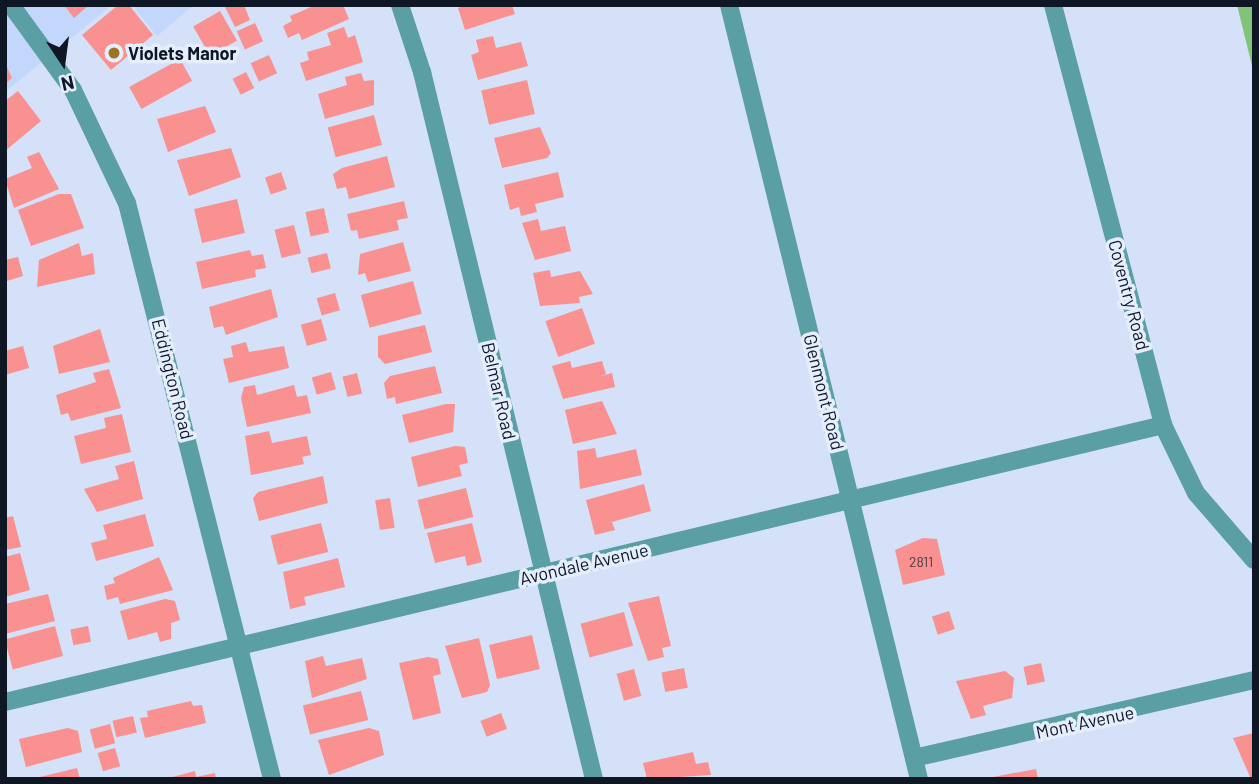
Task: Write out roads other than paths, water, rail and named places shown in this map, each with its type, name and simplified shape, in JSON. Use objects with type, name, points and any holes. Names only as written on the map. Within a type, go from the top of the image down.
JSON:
[{"type":"street","name":"Eddington Road","points":[[11,5],[73,90],[127,203],[272,779]]},
{"type":"street","name":"Belmar Road","points":[[400,5],[425,85],[594,779]]},
{"type":"street","name":"Glenmont Road","points":[[729,5],[919,779]]},
{"type":"street","name":"Coventry Road","points":[[1053,5],[1163,425],[1196,493],[1254,560]]},
{"type":"street","name":"Avondale Avenue","points":[[5,702],[851,502],[1163,425]]},
{"type":"street","name":"Mont Avenue","points":[[914,758],[1254,680]]},
{"type":"place","name":"Violets Manor","points":[[114,53]]}]
